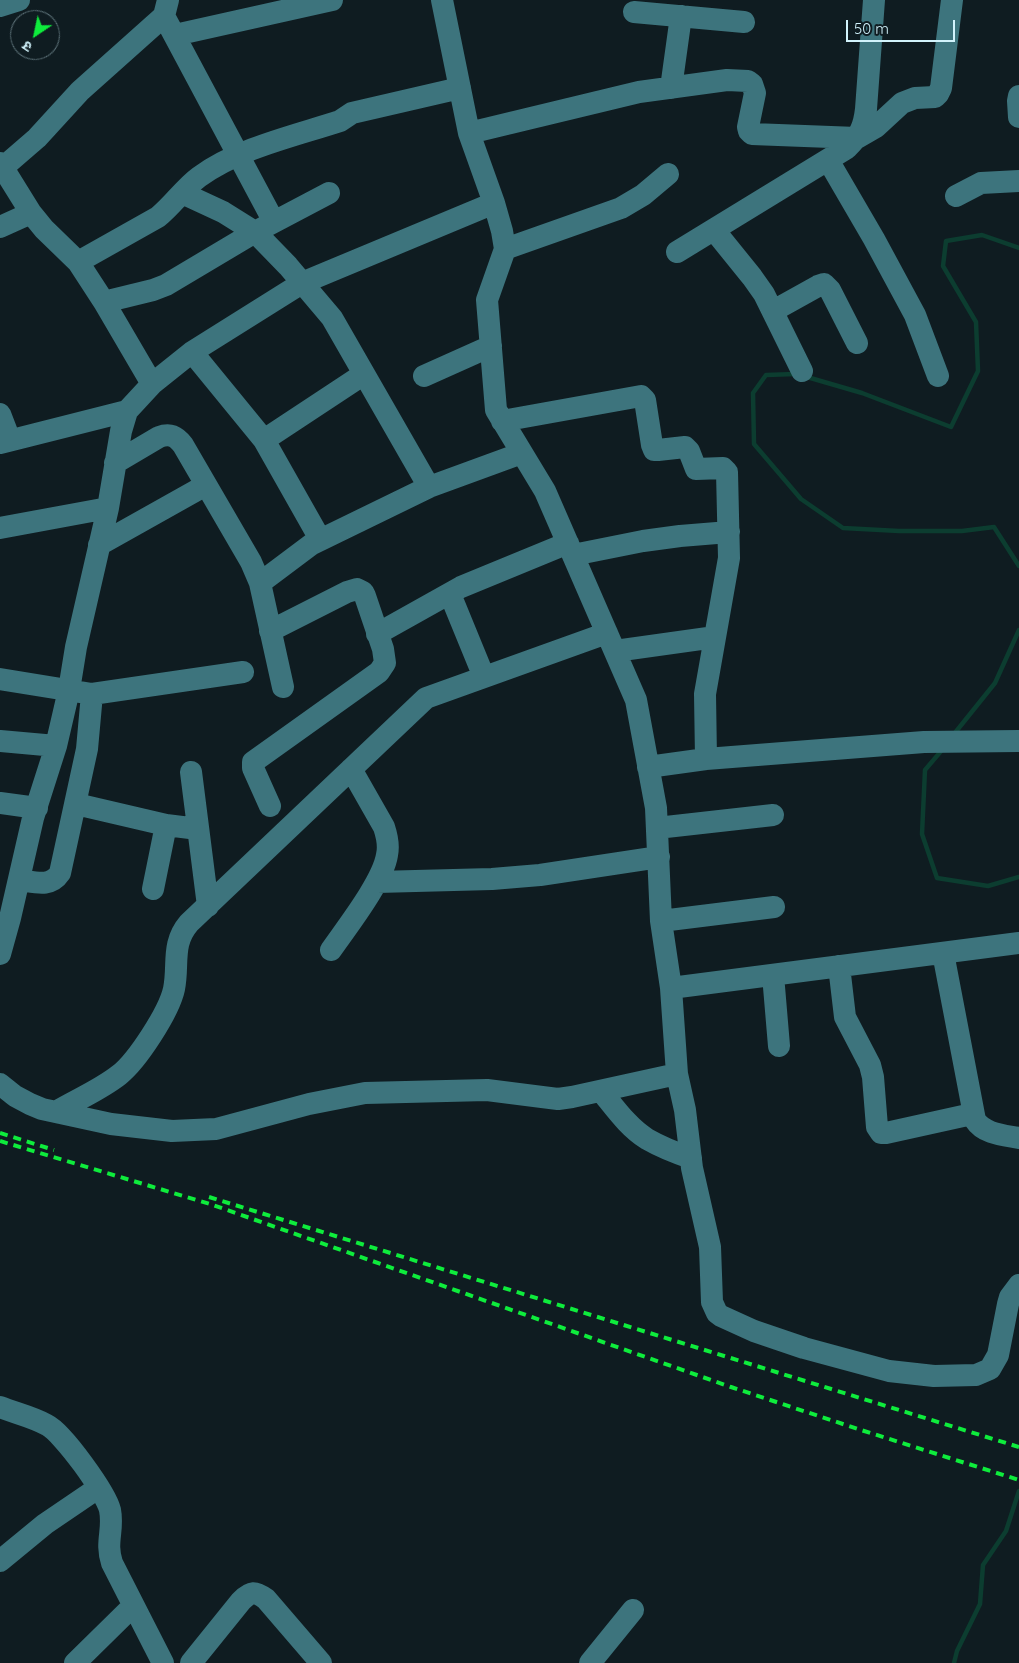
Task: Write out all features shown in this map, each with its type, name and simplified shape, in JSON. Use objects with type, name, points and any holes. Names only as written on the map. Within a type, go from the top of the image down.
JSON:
[{"type":"street","points":[[0,6],[19,0]]},
{"type":"street","points":[[152,384],[78,262],[44,229],[31,213],[1,167],[37,138],[80,91],[169,17],[331,0]]},
{"type":"street","points":[[442,0],[469,133],[494,202],[505,249],[487,300],[496,410],[545,491],[636,700],[656,808],[661,921],[671,988],[677,1074],[699,1205],[710,1247],[712,1302],[714,1308],[721,1316],[754,1331],[804,1348],[889,1371],[934,1376],[976,1375],[990,1369],[995,1362],[1008,1304],[1019,1285]]},
{"type":"street","points":[[677,252],[847,148],[857,138],[864,123],[866,109],[874,0]]},
{"type":"street","points":[[469,133],[639,92],[727,80],[748,81],[754,88],[755,93],[748,127],[752,134],[857,138],[871,132],[902,103],[915,98],[934,97],[938,94],[941,88],[952,0]]},
{"type":"street","points":[[634,12],[744,22]]},
{"type":"street","points":[[671,88],[681,16]]},
{"type":"street","points":[[169,17],[238,155],[265,227],[302,283],[332,318],[429,487]]},
{"type":"street","points":[[78,262],[158,217],[197,178],[238,155],[340,121],[352,113],[460,88]]},
{"type":"street","points":[[1019,96],[1019,117]]},
{"type":"street","points":[[828,160],[915,314],[938,376]]},
{"type":"street","points":[[505,249],[621,208],[643,195],[668,174]]},
{"type":"street","points":[[956,196],[981,184],[1019,181]]},
{"type":"street","points":[[182,193],[223,212],[265,227]]},
{"type":"street","points":[[104,302],[166,285],[265,227],[328,193]]},
{"type":"street","points":[[0,954],[33,818],[56,746],[69,690],[76,647],[108,508],[121,431],[127,412],[152,384],[192,352],[302,283],[494,202]]},
{"type":"street","points":[[0,227],[31,213]]},
{"type":"street","points":[[714,230],[752,277],[773,311],[802,371]]},
{"type":"street","points":[[773,311],[818,286],[826,285],[857,343]]},
{"type":"street","points":[[424,376],[491,346]]},
{"type":"street","points":[[192,352],[264,440],[320,540]]},
{"type":"street","points":[[264,440],[364,374]]},
{"type":"street","points":[[502,421],[637,396],[642,397],[645,400],[654,450],[685,447],[689,451],[696,469],[723,468],[727,472],[728,566],[705,694],[706,759]]},
{"type":"street","points":[[0,414],[5,441],[127,412]]},
{"type":"street","points":[[115,463],[167,434],[178,438],[184,445],[251,562],[260,583],[283,687]]},
{"type":"street","points":[[260,583],[320,540],[429,487],[522,453]]},
{"type":"street","points":[[100,545],[206,485]]},
{"type":"street","points":[[0,528],[108,508]]},
{"type":"street","points":[[378,634],[461,587],[570,549],[729,532]]},
{"type":"street","points":[[270,631],[356,589],[365,596],[378,634],[385,663],[379,672],[253,762],[253,768],[270,806]]},
{"type":"street","points":[[450,594],[484,677]]},
{"type":"street","points":[[56,1112],[112,1081],[130,1064],[157,1027],[172,998],[178,944],[181,934],[189,924],[426,698],[484,677],[611,642],[716,637]]},
{"type":"street","points":[[0,679],[92,694],[243,672]]},
{"type":"street","points":[[19,880],[46,884],[58,877],[62,868],[88,740],[92,694]]},
{"type":"street","points":[[0,741],[56,746]]},
{"type":"street","points":[[648,767],[706,759],[924,742],[1019,741]]},
{"type":"street","points":[[331,950],[376,882],[386,858],[387,836],[384,828],[351,769]]},
{"type":"street","points":[[191,772],[208,906]]},
{"type":"street","points":[[0,803],[37,808]]},
{"type":"street","points":[[76,804],[166,825],[198,829]]},
{"type":"street","points":[[657,828],[773,815]]},
{"type":"street","points":[[153,889],[166,825]]},
{"type":"street","points":[[376,882],[502,878],[658,858]]},
{"type":"street","points":[[661,921],[774,907]]},
{"type":"street","points":[[671,988],[1019,943]]},
{"type":"street","points":[[943,953],[972,1114],[977,1124],[987,1130],[1019,1138]]},
{"type":"street","points":[[839,966],[845,1018],[866,1056],[873,1077],[878,1130],[886,1133],[972,1114]]},
{"type":"street","points":[[773,975],[779,1046]]},
{"type":"street","points":[[0,1084],[15,1096],[30,1104],[56,1112],[111,1124],[187,1131],[216,1128],[309,1104],[365,1093],[487,1090],[558,1099],[677,1074]]},
{"type":"street","points":[[601,1091],[619,1114],[647,1139],[691,1158]]},
{"type":"street","points":[[0,1407],[35,1420],[54,1430],[66,1443],[98,1488],[110,1508],[109,1554],[121,1582],[163,1663]]},
{"type":"street","points":[[0,1561],[45,1524],[98,1488]]},
{"type":"street","points":[[191,1663],[241,1601],[247,1595],[254,1593],[266,1599],[321,1663]]},
{"type":"street","points":[[75,1663],[133,1606]]},
{"type":"street","points":[[590,1663],[633,1610]]},
{"type":"waterway","points":[[807,377],[862,393],[951,427],[978,371],[976,322],[943,266],[946,241],[982,235],[1019,248]]},
{"type":"waterway","points":[[795,374],[766,375],[753,393],[754,444],[801,499],[843,528],[899,531],[962,531],[994,527],[1019,566]]},
{"type":"waterway","points":[[954,734],[995,683],[1019,630]]},
{"type":"waterway","points":[[942,750],[925,770],[922,834],[937,878],[988,886],[1019,877]]},
{"type":"waterway","points":[[954,1663],[957,1651],[980,1604],[983,1565],[1006,1531],[1019,1491]]},
{"type":"railway","points":[[0,1133],[54,1150]]},
{"type":"railway","points":[[0,1141],[210,1204],[731,1387],[1019,1480]]},
{"type":"railway","points":[[209,1197],[1019,1447]]}]
